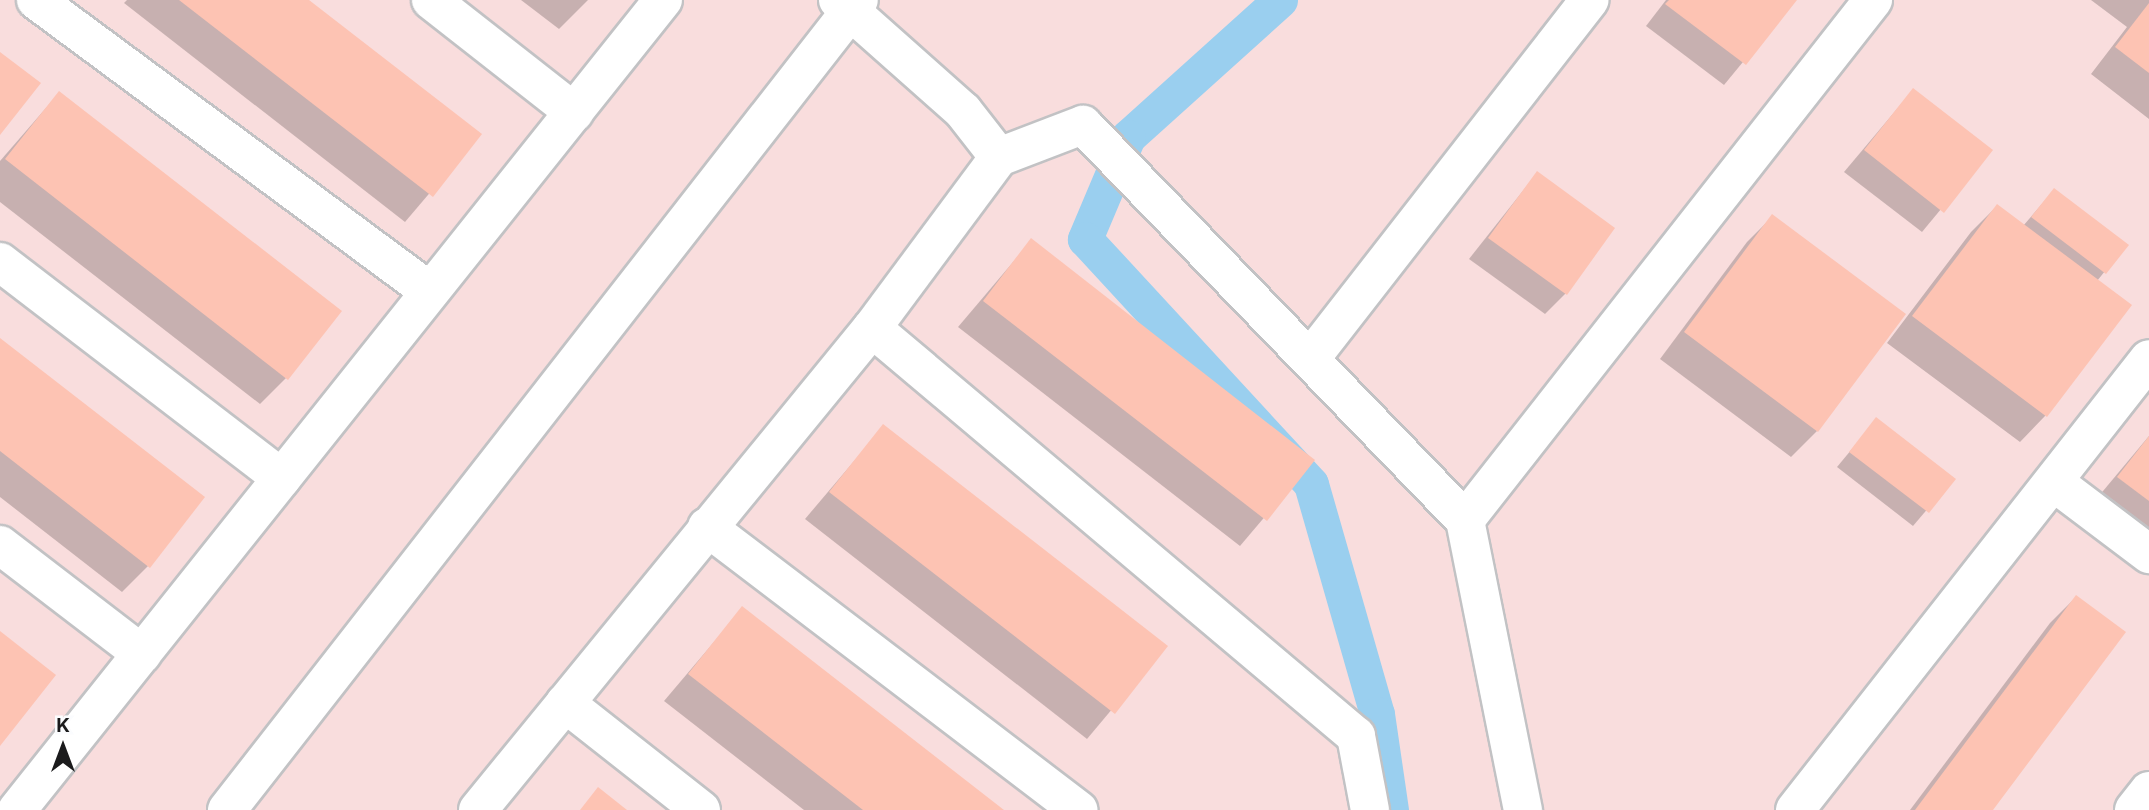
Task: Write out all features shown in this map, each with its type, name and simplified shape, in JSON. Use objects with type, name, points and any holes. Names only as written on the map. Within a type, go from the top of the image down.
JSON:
[{"type":"street","points":[[36,0],[430,292]]},
{"type":"street","points":[[431,0],[574,112]]},
{"type":"street","points":[[17,810],[663,0]]},
{"type":"street","points":[[1310,359],[1589,0]]},
{"type":"street","points":[[1465,520],[1872,0]]},
{"type":"street","points":[[227,810],[849,3],[962,111],[999,157]]},
{"type":"street","points":[[478,810],[872,328],[999,157],[1083,125],[1465,520],[1524,810]]},
{"type":"street","points":[[0,262],[282,478]]},
{"type":"street","points":[[872,328],[1356,736],[1370,810]]},
{"type":"street","points":[[1795,810],[2055,483],[2149,359]]},
{"type":"street","points":[[2055,483],[2149,554]]},
{"type":"street","points":[[707,527],[1078,810]]},
{"type":"street","points":[[0,545],[142,654]]},
{"type":"street","points":[[565,703],[701,810]]},
{"type":"street","points":[[2134,810],[2149,791]]},
{"type":"shaded area","points":[[0,0],[2149,0],[2149,810],[0,810]]},
{"type":"building","points":[[179,0],[309,0],[482,134],[433,197]]},
{"type":"building","points":[[1669,0],[1797,0],[1746,65],[1665,4]]},
{"type":"building","points":[[2149,3],[2149,73],[2115,47]]},
{"type":"building","points":[[0,52],[41,83],[0,135]]},
{"type":"building","points":[[1913,88],[1993,150],[1944,213],[1864,150]]},
{"type":"building","points":[[59,91],[342,311],[288,380],[5,159]]},
{"type":"building","points":[[1537,171],[1615,228],[1567,295],[1488,238]]},
{"type":"building","points":[[2054,188],[2129,245],[2106,274],[2031,217]]},
{"type":"building","points":[[1997,204],[2132,305],[2047,417],[1912,316]]},
{"type":"building","points":[[1772,214],[1906,314],[1818,432],[1684,332]]},
{"type":"building","points":[[1031,238],[1315,460],[1267,521],[983,301]]},
{"type":"building","points":[[0,338],[205,497],[150,568],[0,451]]},
{"type":"building","points":[[1876,417],[1956,479],[1929,513],[1849,452]]},
{"type":"building","points":[[883,424],[1168,646],[1115,714],[829,492]]},
{"type":"building","points":[[2149,436],[2149,501],[2117,477]]},
{"type":"building","points":[[2076,595],[2126,632],[1993,810],[1915,810]]},
{"type":"building","points":[[742,606],[1004,810],[863,810],[688,674]]},
{"type":"building","points":[[0,631],[56,675],[0,746]]},
{"type":"building","points":[[598,787],[627,810],[580,810]]},
{"type":"waterway","points":[[1280,0],[1128,137],[1085,239],[1311,484],[1377,714],[1391,810]]}]
